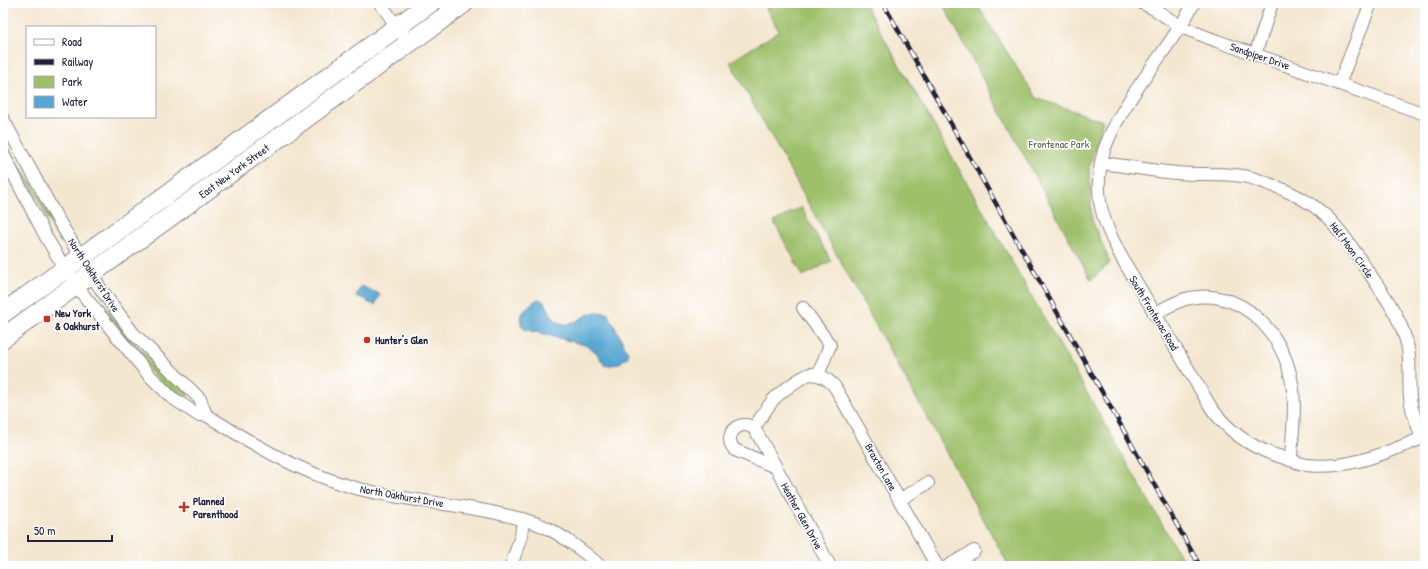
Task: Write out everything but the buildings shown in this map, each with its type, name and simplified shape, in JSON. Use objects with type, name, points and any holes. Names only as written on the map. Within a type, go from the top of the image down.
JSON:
[{"type":"main road","name":"East New York Street","points":[[3,313],[65,270],[430,3]]},
{"type":"main road","name":"East New York Street","points":[[3,338],[464,3]]},
{"type":"street","points":[[380,3],[409,43]]},
{"type":"street","name":"Sandpiper Drive","points":[[1142,3],[1156,10],[1181,27],[1255,55],[1425,114]]},
{"type":"street","name":"South Frontenac Road","points":[[1194,3],[1181,27],[1120,118],[1108,142],[1102,163],[1099,182],[1100,200],[1104,217],[1113,241],[1123,260],[1212,409],[1227,427],[1242,439],[1264,451],[1307,465],[1336,465],[1374,457],[1423,438]]},
{"type":"street","points":[[1255,55],[1272,3]]},
{"type":"street","points":[[1339,84],[1371,3]]},
{"type":"street","name":"North Oakhurst Drive","points":[[3,119],[57,218],[81,258],[84,280],[119,340],[147,373],[171,397],[198,415],[206,415],[270,454],[319,476],[353,487],[384,494],[468,507],[523,519],[546,528],[574,545],[600,566]]},
{"type":"street","name":"North Oakhurst Drive","points":[[3,154],[46,237],[65,270],[84,280],[133,333],[200,399],[206,415]]},
{"type":"street","name":"Half Moon Circle","points":[[1102,163],[1178,174],[1221,173],[1246,176],[1279,187],[1299,196],[1315,206],[1329,218],[1346,237],[1390,304],[1400,322],[1407,342],[1410,400],[1423,438]]},
{"type":"street","points":[[1154,314],[1182,300],[1201,296],[1223,298],[1241,306],[1260,320],[1282,350],[1291,378],[1294,396],[1291,460]]},
{"type":"street","points":[[775,467],[742,453],[731,446],[729,440],[730,435],[735,428],[740,425],[754,428],[774,399],[805,376],[811,374],[818,375],[830,345],[803,308]]},
{"type":"street","name":"Braxton Lane","points":[[818,375],[828,380],[835,387],[937,566]]},
{"type":"street","name":"Heather Glen Drive","points":[[754,428],[830,566]]},
{"type":"street","points":[[899,500],[928,483]]},
{"type":"street","points":[[510,566],[521,536],[523,519]]},
{"type":"street","points":[[948,566],[974,551]]},
{"type":"green space","points":[[763,3],[864,3],[1186,566],[1009,566],[730,62],[779,31]]},
{"type":"green space","name":"Frontenac Park","points":[[942,3],[978,3],[978,6],[1036,98],[1103,121],[1089,168],[1092,220],[1110,263],[1091,280]]},
{"type":"green space","points":[[3,139],[35,188],[63,240],[62,242],[60,242],[32,189],[6,153]]},
{"type":"green space","points":[[801,207],[831,261],[803,276],[774,222]]},
{"type":"green space","points":[[102,305],[105,306],[131,341],[190,393],[182,402],[154,376],[100,307]]},
{"type":"water","points":[[361,286],[380,294],[375,305],[367,302],[368,300],[356,296]]},
{"type":"water","points":[[538,299],[545,303],[555,320],[564,324],[574,322],[594,312],[608,314],[628,352],[628,357],[618,364],[605,366],[596,352],[585,345],[524,329],[521,325],[521,316],[530,305]]},
{"type":"railway","points":[[883,3],[1200,566]]},
{"type":"place","name":"New York & Oakhurst","points":[[47,319]]},
{"type":"place","name":"Hunter's Glen","points":[[367,340]]},
{"type":"place","name":"Planned Parenthood","points":[[184,507]]}]
